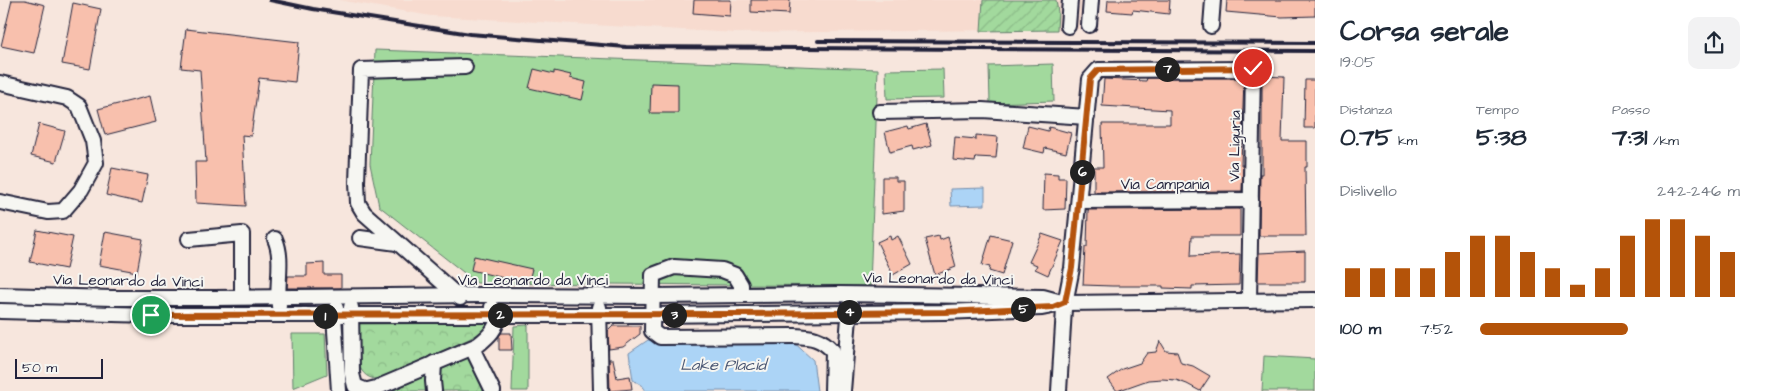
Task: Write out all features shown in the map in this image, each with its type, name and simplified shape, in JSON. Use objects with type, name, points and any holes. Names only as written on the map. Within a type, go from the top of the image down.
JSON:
[{"type":"street","points":[[1068,26],[1070,0]]},
{"type":"street","points":[[1088,25],[1091,0]]},
{"type":"street","points":[[1211,26],[1213,0]]},
{"type":"street","points":[[452,315],[460,312],[462,308],[462,302],[458,296],[397,244],[364,213],[358,203],[358,129],[361,70],[465,67]]},
{"type":"street","name":"Via Liguria","points":[[1086,117],[1090,79],[1098,70],[1253,68],[1249,301]]},
{"type":"street","points":[[0,83],[67,98],[78,106],[93,141],[96,163],[81,190],[63,211],[48,212],[0,202]]},
{"type":"street","points":[[880,112],[982,110],[1086,117],[1072,268],[1065,302],[1059,391]]},
{"type":"street","name":"Via Campania","points":[[1079,201],[1251,200]]},
{"type":"street","points":[[189,238],[242,234],[242,298]]},
{"type":"street","points":[[268,297],[278,247],[274,238]]},
{"type":"street","points":[[360,238],[388,241],[397,244]]},
{"type":"street","points":[[732,314],[741,285],[735,275],[722,270],[674,267],[653,275],[652,331],[660,337],[793,336],[814,338],[824,342],[833,350],[832,391]]},
{"type":"street","points":[[843,391],[850,294]]},
{"type":"street","name":"Via Leonardo da Vinci","points":[[0,295],[112,298],[242,298],[850,294],[1043,297],[1065,302],[1315,300]]},
{"type":"street","points":[[373,388],[472,348],[490,336],[497,322],[498,314],[482,295]]},
{"type":"street","points":[[599,296],[601,391]]},
{"type":"street","points":[[268,297],[290,316]]},
{"type":"street","points":[[211,321],[213,309],[218,304],[252,303],[268,297]]},
{"type":"street","points":[[339,391],[334,316],[343,297],[350,305],[352,316],[352,374],[355,386],[401,391]]},
{"type":"street","name":"Via Leonardo da Vinci","points":[[0,311],[211,321],[290,316],[945,312],[1042,308],[1053,307],[1065,302]]},
{"type":"street","points":[[472,348],[493,391]]},
{"type":"street","points":[[433,390],[434,363]]},
{"type":"street","points":[[347,391],[352,374]]},
{"type":"shaded area","points":[[339,0],[1090,0],[1086,29],[737,33],[431,16]]},
{"type":"green space","points":[[983,0],[1056,0],[1058,12],[1057,30],[981,31]]},
{"type":"green space","points":[[375,50],[878,69],[870,286],[477,283],[379,206],[370,164]]},
{"type":"green space","points":[[1053,64],[1054,101],[990,103],[989,66]]},
{"type":"green space","points":[[943,69],[944,98],[887,99],[886,70]]},
{"type":"green space","points":[[491,323],[480,333],[469,339],[378,379],[364,373],[357,358],[355,324]]},
{"type":"green space","points":[[528,325],[528,391],[512,391],[514,326]]},
{"type":"green space","points":[[292,334],[325,334],[327,374],[293,388]]},
{"type":"green space","points":[[469,355],[486,391],[392,391]]},
{"type":"green space","points":[[1264,356],[1315,359],[1315,391],[1262,391]]},
{"type":"water","points":[[985,188],[985,205],[951,206],[950,189]]},
{"type":"water","name":"Lake Placid","points":[[790,339],[813,360],[817,391],[646,391],[642,385],[633,380],[629,353],[648,340]]},
{"type":"building","points":[[12,0],[25,0],[45,5],[34,53],[1,46]]},
{"type":"building","points":[[694,0],[731,0],[730,16],[693,13]]},
{"type":"building","points":[[751,0],[790,0],[789,14],[751,12]]},
{"type":"building","points":[[1108,0],[1170,0],[1169,14],[1133,10],[1132,13],[1107,11]]},
{"type":"building","points":[[1227,0],[1315,0],[1315,16],[1282,17],[1226,12]]},
{"type":"building","points":[[73,3],[101,9],[90,69],[62,64]]},
{"type":"building","points":[[186,29],[299,42],[295,82],[259,78],[251,136],[242,135],[246,206],[196,203],[195,162],[206,162],[200,70],[181,68]]},
{"type":"building","points":[[534,69],[554,74],[554,71],[571,75],[570,78],[586,82],[582,100],[529,88]]},
{"type":"building","points":[[1262,76],[1284,77],[1282,141],[1307,141],[1307,167],[1305,167],[1306,236],[1259,236],[1260,174],[1262,174]]},
{"type":"building","points":[[1147,78],[1244,78],[1242,191],[1094,192],[1094,167],[1103,167],[1102,124],[1170,124],[1170,110],[1102,106],[1104,79],[1146,81]]},
{"type":"building","points":[[1305,80],[1315,80],[1315,128],[1304,128]]},
{"type":"building","points":[[651,83],[678,84],[678,113],[650,113]]},
{"type":"building","points":[[150,96],[156,122],[105,135],[98,109]]},
{"type":"building","points":[[39,124],[65,131],[56,162],[31,156]]},
{"type":"building","points":[[926,124],[932,145],[913,150],[912,146],[890,152],[885,132],[908,126],[909,129]]},
{"type":"building","points":[[1028,126],[1048,131],[1049,127],[1071,133],[1066,153],[1045,148],[1044,153],[1023,148]]},
{"type":"building","points":[[976,135],[998,137],[996,158],[976,157],[975,162],[953,160],[955,137],[976,139]]},
{"type":"building","points":[[112,168],[148,175],[142,203],[106,195]]},
{"type":"building","points":[[1044,173],[1058,174],[1058,178],[1066,178],[1065,209],[1043,210]]},
{"type":"building","points":[[882,177],[896,177],[896,181],[904,181],[904,211],[882,214]]},
{"type":"building","points":[[1240,209],[1240,236],[1192,236],[1191,256],[1240,254],[1239,285],[1192,286],[1192,289],[1163,288],[1163,286],[1083,285],[1088,210]]},
{"type":"building","points":[[37,230],[73,237],[66,269],[30,262]]},
{"type":"building","points":[[105,232],[143,239],[137,272],[99,265]]},
{"type":"building","points":[[1042,234],[1063,241],[1048,275],[1035,269],[1037,265],[1029,262]]},
{"type":"building","points":[[991,235],[1012,240],[1002,275],[989,271],[990,267],[982,265]]},
{"type":"building","points":[[890,236],[891,240],[898,236],[912,264],[893,275],[877,242]]},
{"type":"building","points":[[939,236],[940,240],[948,237],[956,267],[935,275],[925,239]]},
{"type":"building","points":[[1305,251],[1305,282],[1258,282],[1259,253]]},
{"type":"building","points":[[474,256],[532,269],[528,284],[471,270]]},
{"type":"building","points":[[324,263],[324,275],[341,275],[341,288],[287,288],[288,276],[307,276],[307,264]]},
{"type":"building","points":[[613,326],[640,326],[640,334],[623,347],[609,349],[608,331]]},
{"type":"building","points":[[501,333],[511,333],[512,350],[499,350],[499,336]]},
{"type":"building","points":[[1160,341],[1166,351],[1177,352],[1181,363],[1193,366],[1210,376],[1200,391],[1176,380],[1162,379],[1148,380],[1117,391],[1108,379],[1122,369],[1140,363],[1147,353],[1156,352]]},
{"type":"building","points":[[609,359],[613,359],[617,378],[630,376],[632,389],[610,391]]},
{"type":"railway","points":[[270,0],[313,9],[470,34],[626,47],[1315,51]]},
{"type":"railway","points":[[818,41],[1315,43]]},
{"type":"route","points":[[151,315],[732,314],[945,312],[1053,307],[1065,302],[1072,268],[1090,79],[1098,70],[1253,68]]}]
